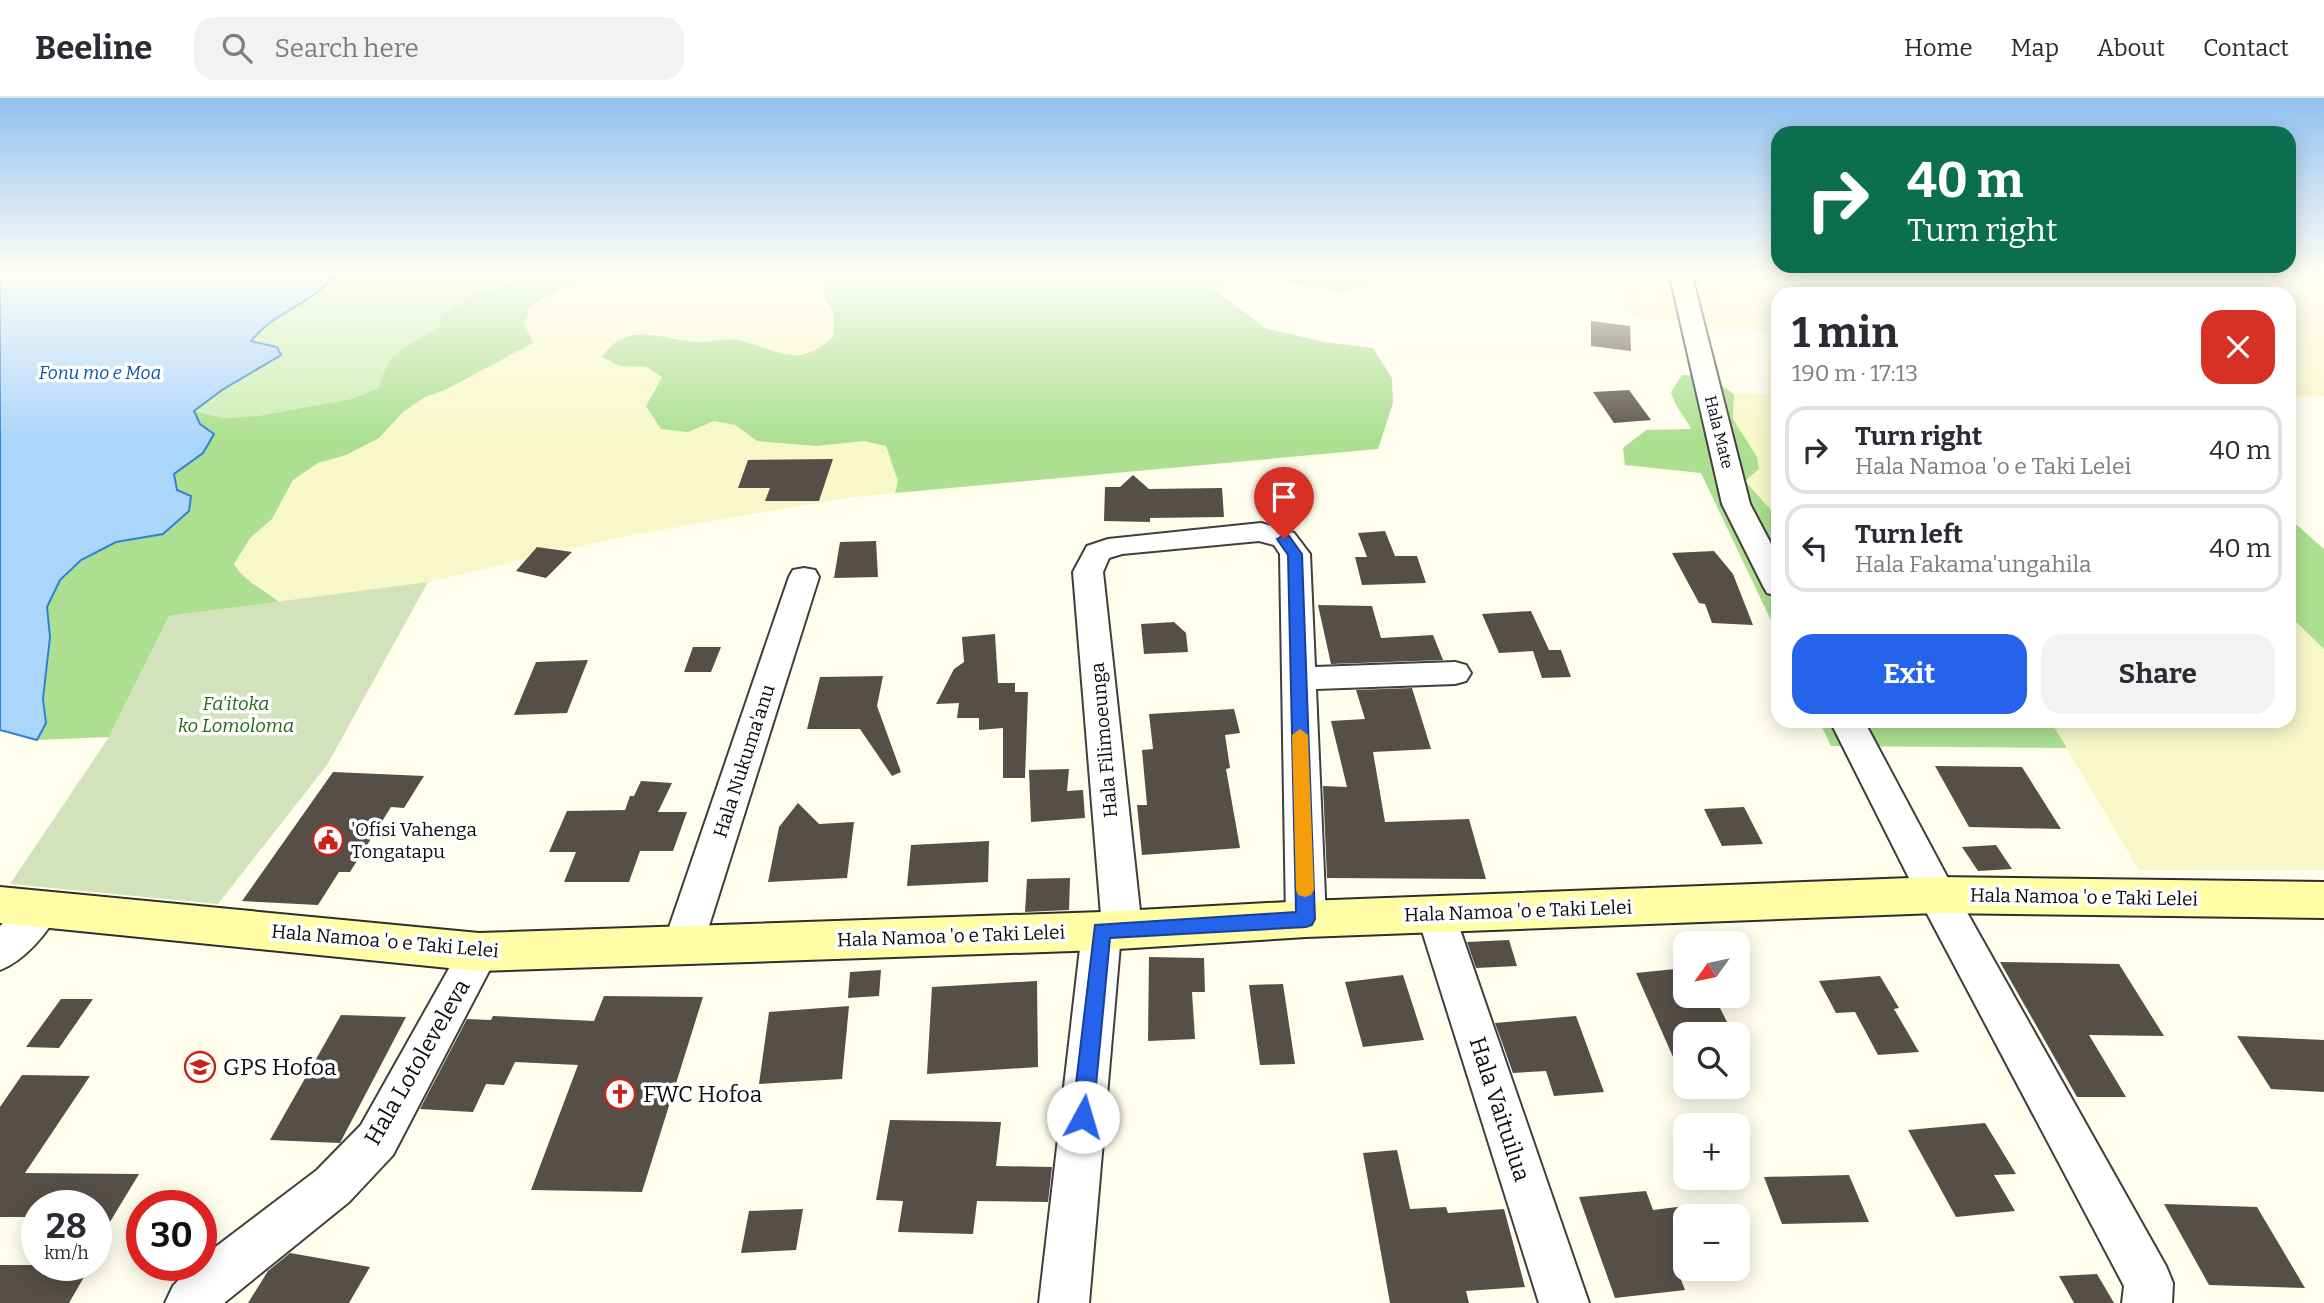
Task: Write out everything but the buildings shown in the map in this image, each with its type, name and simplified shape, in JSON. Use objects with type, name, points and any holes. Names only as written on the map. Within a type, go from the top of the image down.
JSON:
[{"type":"street","name":"Hala Mate","points":[[1694,328],[1736,504],[1771,572]]},
{"type":"street","name":"Hala Filimoeunga","points":[[1064,1303],[1112,930],[1088,572],[1097,552],[1118,545],[1261,532],[1284,539],[1295,554],[1298,680]]},
{"type":"street","name":"Hala Nukuma'anu","points":[[683,945],[804,577]]},
{"type":"street","points":[[1306,919],[1298,680],[1455,673]]},
{"type":"street","points":[[1851,728],[1937,895],[2148,1283],[2147,1303]]},
{"type":"street","name":"Hala Namoa 'o e Taki Lelei","points":[[20,907],[480,952],[1112,930],[1306,919],[1937,895],[2324,900]]},
{"type":"street","points":[[0,953],[20,907]]},
{"type":"street","name":"Hala Vaituilua","points":[[1436,915],[1564,1303]]},
{"type":"street","name":"Hala Lotoleveleva","points":[[190,1303],[213,1279],[333,1186],[377,1140],[480,952]]},
{"type":"green space","points":[[112,328],[439,328],[410,345],[394,359],[379,388],[351,399],[258,416],[224,418],[194,411],[116,542],[37,740],[0,730]]},
{"type":"green space","points":[[439,328],[526,328],[533,343],[447,389],[425,397],[403,412],[379,438],[346,455],[318,463],[293,480],[272,519],[250,538],[234,564],[248,580],[279,602],[169,616],[109,737],[37,740],[46,723],[43,699],[50,637],[47,607],[60,580],[81,560],[116,542],[163,534],[177,490],[174,474],[203,453],[200,424],[194,411],[224,418],[258,416],[351,399],[379,388],[388,365],[408,344]]},
{"type":"green space","points":[[526,328],[833,328],[833,337],[820,350],[784,356],[737,340],[696,342],[670,337],[620,366],[646,367],[662,378],[651,394],[688,432],[714,421],[735,425],[757,441],[816,446],[864,441],[886,446],[898,481],[895,493],[847,498],[625,536],[428,582],[279,602],[262,587],[240,576],[234,564],[250,537],[272,519],[293,480],[318,463],[346,455],[379,438],[403,412],[425,397],[447,389],[532,343]]},
{"type":"green space","points":[[833,328],[1266,328],[1324,342],[1373,348],[1392,378],[1393,403],[1378,449],[895,493],[898,481],[886,446],[864,441],[816,446],[757,441],[735,425],[714,421],[688,432],[661,429],[646,406],[662,377],[646,367],[620,366],[602,357],[611,346],[632,335],[656,335],[695,342],[733,339],[776,352],[798,355],[821,347],[833,337]]},
{"type":"green space","points":[[1736,328],[1771,328],[1771,510],[1745,480],[1757,457],[1733,419],[1734,394],[1768,394],[1770,332]]},
{"type":"green space","points":[[2296,328],[2324,328],[2324,396],[2296,397]]},
{"type":"green space","points":[[1682,375],[1708,376],[1734,394],[1733,419],[1757,457],[1759,469],[1745,481],[1771,510],[1771,620],[1701,473],[1625,465],[1623,448],[1646,430],[1691,429],[1671,392]]},
{"type":"green space","points":[[2296,524],[2324,549],[2324,649],[2296,622]]},
{"type":"green space","name":"Fa'itoka ko Lomoloma","points":[[428,582],[327,765],[218,904],[10,884],[109,737],[169,616]]},
{"type":"green space","points":[[2296,622],[2324,649],[2324,870],[2139,870],[2054,728],[2296,728]]},
{"type":"green space","points":[[1822,728],[2054,728],[2067,748],[1831,746]]},
{"type":"water","name":"Fonu mo e Moa","points":[[0,328],[263,328],[251,341],[277,347],[281,355],[222,390],[194,411],[200,424],[214,434],[203,453],[174,474],[177,490],[191,496],[189,511],[163,534],[116,542],[81,560],[60,580],[47,607],[50,637],[43,699],[46,723],[37,740],[0,730]]},
{"type":"slow traffic","points":[[1300,735],[1305,890]]},
{"type":"place","name":"'Ofisi Vahenga Tongatapu","points":[[328,840]]},
{"type":"place","name":"GPS Hofoa","points":[[200,1067]]},
{"type":"place","name":"FWC Hofoa","points":[[620,1094]]},
{"type":"route","points":[[1083,1117],[1102,930],[1306,919],[1295,554],[1284,539]]}]
